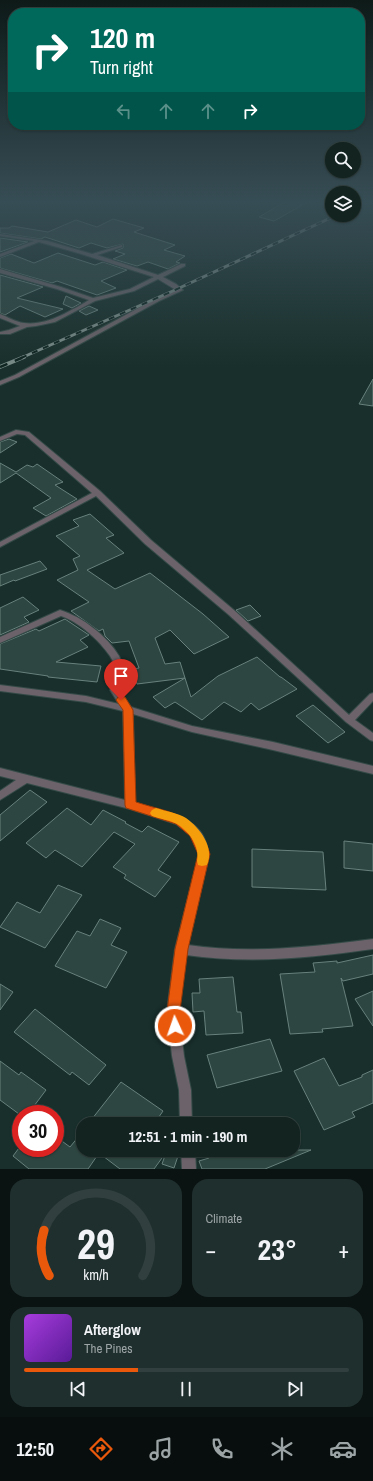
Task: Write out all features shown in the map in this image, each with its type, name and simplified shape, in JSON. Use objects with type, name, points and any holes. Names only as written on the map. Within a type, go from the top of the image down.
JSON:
[{"type":"street","points":[[0,383],[17,376],[157,300],[180,290],[172,284],[157,277],[97,258]]},
{"type":"street","points":[[1,333],[10,332],[26,325],[44,324],[93,300],[132,290],[183,265]]},
{"type":"street","points":[[0,271],[60,288],[93,300]]},
{"type":"street","points":[[0,316],[26,325]]},
{"type":"street","points":[[0,438],[16,432],[27,433],[97,493],[148,542],[232,613],[349,720],[373,738]]},
{"type":"street","points":[[0,545],[97,493]]},
{"type":"street","points":[[0,640],[60,613],[73,617],[88,628],[113,653],[122,674],[114,690],[128,710],[130,805]]},
{"type":"street","points":[[0,688],[86,699],[192,729],[274,746],[373,770]]},
{"type":"street","points":[[349,720],[373,696]]},
{"type":"street","points":[[0,772],[130,805],[180,820],[195,832],[201,843],[204,854],[181,949],[174,1011],[178,1056],[185,1090],[186,1117]]},
{"type":"street","points":[[0,796],[25,779]]},
{"type":"street","points":[[181,949],[210,954],[270,954],[373,944]]},
{"type":"street","points":[[188,1157],[189,1169]]},
{"type":"building","points":[[0,258],[20,258],[34,263],[47,258],[72,258],[95,265],[103,262],[127,270],[101,281],[116,288],[97,295],[57,281],[52,283],[0,268]]},
{"type":"building","points":[[116,258],[183,258],[176,262],[180,263],[168,269],[148,262],[137,266],[113,259]]},
{"type":"building","points":[[0,275],[43,287],[17,298],[63,309],[45,317],[20,306],[5,315],[0,313]]},
{"type":"building","points":[[66,296],[81,303],[72,308],[63,304]]},
{"type":"building","points":[[89,306],[98,310],[86,315],[79,311]]},
{"type":"building","points":[[373,379],[373,406],[359,404]]},
{"type":"building","points":[[9,439],[17,442],[0,453],[0,442]]},
{"type":"building","points":[[0,463],[16,472],[27,465],[33,467],[37,464],[63,482],[55,485],[77,499],[46,516],[33,508],[51,498],[16,473],[0,483]]},
{"type":"building","points":[[90,514],[114,535],[106,538],[124,553],[87,570],[115,589],[150,573],[203,614],[229,637],[194,654],[170,630],[155,638],[165,664],[180,662],[185,678],[137,684],[133,669],[139,668],[129,641],[112,643],[105,636],[103,629],[99,631],[71,611],[89,602],[57,580],[78,570],[73,559],[80,556],[56,536],[79,526],[73,520]]},
{"type":"building","points":[[40,561],[47,569],[0,586],[0,575]]},
{"type":"building","points":[[23,597],[39,610],[24,617],[29,622],[0,635],[0,608]]},
{"type":"building","points":[[250,605],[261,616],[248,621],[236,610]]},
{"type":"building","points":[[65,619],[89,635],[80,640],[88,647],[56,662],[101,666],[97,682],[48,677],[0,669],[0,644],[36,629],[39,631]]},
{"type":"building","points":[[257,657],[280,677],[297,689],[259,710],[251,703],[241,712],[224,702],[202,720],[175,702],[165,708],[153,697],[185,678],[191,697],[218,676]]},
{"type":"building","points":[[313,705],[345,732],[328,743],[296,716]]},
{"type":"building","points":[[30,790],[47,802],[0,841],[0,815]]},
{"type":"building","points":[[67,808],[91,825],[103,810],[142,832],[148,826],[179,842],[158,870],[171,877],[155,897],[124,878],[126,875],[113,867],[135,844],[114,832],[82,867],[55,850],[46,858],[26,843]]},
{"type":"building","points":[[344,841],[373,844],[373,871],[344,868]]},
{"type":"building","points":[[252,849],[323,852],[326,890],[252,887]]},
{"type":"building","points":[[58,885],[82,895],[45,948],[0,927],[17,902],[40,913]]},
{"type":"building","points":[[100,919],[121,928],[111,945],[127,952],[106,988],[55,966],[77,931],[90,936]]},
{"type":"building","points":[[373,955],[373,974],[343,981],[341,978],[353,1026],[322,1029],[323,1032],[290,1034],[280,974],[315,972],[313,963],[337,961],[337,963]]},
{"type":"building","points":[[233,977],[237,1012],[241,1012],[243,1033],[206,1035],[204,1011],[193,1012],[192,993],[200,993],[199,979]]},
{"type":"building","points":[[0,984],[13,992],[0,1010]]},
{"type":"building","points":[[373,991],[373,1026],[355,999]]},
{"type":"building","points":[[35,1009],[106,1065],[89,1085],[72,1072],[70,1075],[14,1032]]},
{"type":"building","points":[[270,1039],[282,1071],[217,1088],[207,1055]]},
{"type":"building","points":[[324,1058],[339,1086],[362,1077],[362,1075],[373,1070],[373,1103],[352,1112],[355,1117],[324,1130],[294,1071]]},
{"type":"building","points":[[0,1061],[19,1075],[21,1072],[46,1090],[35,1105],[12,1105],[12,1109],[0,1100]]},
{"type":"building","points":[[121,1082],[163,1111],[159,1117],[94,1117]]},
{"type":"building","points":[[76,1140],[76,1157],[96,1157],[88,1169],[29,1169],[14,1157],[64,1157],[64,1143],[70,1147]]},
{"type":"building","points":[[300,1150],[311,1150],[300,1155]]},
{"type":"building","points":[[104,1157],[162,1158],[154,1169],[120,1169]]},
{"type":"building","points":[[164,1157],[178,1157],[174,1168],[162,1164]]},
{"type":"building","points":[[294,1157],[265,1169],[202,1169],[199,1161],[209,1158]]},
{"type":"railway","points":[[21,358],[245,258]]},
{"type":"railway","points":[[0,367],[24,357]]},
{"type":"slow traffic","points":[[156,813],[180,820],[195,832],[201,843],[204,854],[202,861]]},
{"type":"route","points":[[121,700],[128,710],[130,805],[180,820],[195,832],[201,843],[204,854],[181,949],[174,1011],[175,1026]]}]
